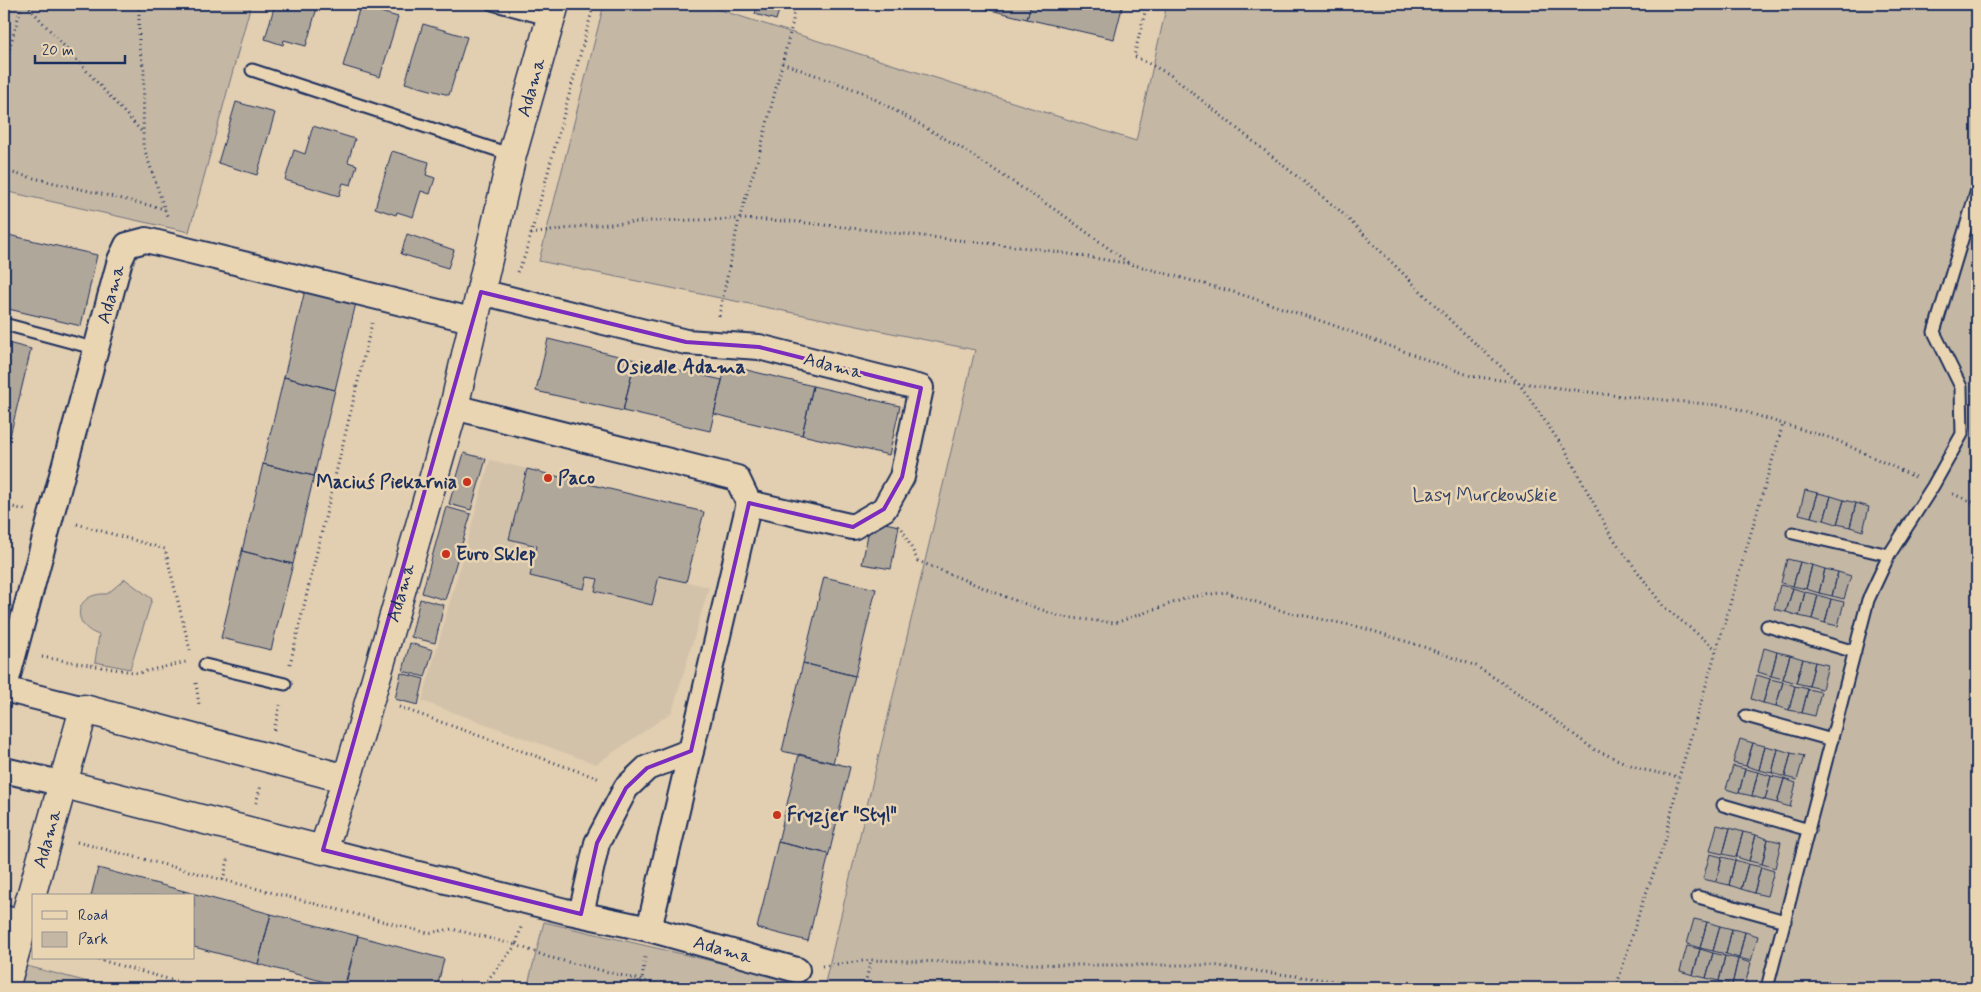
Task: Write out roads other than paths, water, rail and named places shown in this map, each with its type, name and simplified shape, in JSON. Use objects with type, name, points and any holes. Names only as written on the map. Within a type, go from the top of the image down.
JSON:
[{"type":"street","name":"Adama","points":[[323,850],[347,779],[454,406],[475,321],[494,294],[512,155],[553,12]]},
{"type":"street","name":"Adama","points":[[347,779],[84,709],[4,690],[120,260],[127,245],[146,240],[475,321]]},
{"type":"street","name":"Adama","points":[[494,294],[686,342],[759,347],[921,388],[902,478],[884,509],[853,527],[749,503]]},
{"type":"street","points":[[454,406],[737,478],[749,503],[649,929]]},
{"type":"street","name":"Adama","points":[[5,988],[13,921],[47,834],[64,784],[84,709]]},
{"type":"street","points":[[581,914],[597,843],[626,788],[647,768],[691,751]]},
{"type":"street","name":"Adama","points":[[4,770],[528,902],[649,929],[797,970]]},
{"type":"lane","name":"Adama","points":[[492,4],[553,12]]},
{"type":"lane","points":[[252,70],[512,155]]},
{"type":"lane","points":[[1767,988],[1868,600],[1889,555],[1934,486],[1962,434],[1961,388],[1934,332],[1977,190]]},
{"type":"lane","points":[[4,324],[97,348]]},
{"type":"lane","points":[[1793,534],[1889,555]]},
{"type":"lane","points":[[1767,626],[1855,652]]},
{"type":"lane","points":[[205,665],[285,684]]},
{"type":"lane","points":[[1746,716],[1832,740]]},
{"type":"lane","points":[[1722,805],[1808,830]]},
{"type":"lane","points":[[1698,897],[1785,921]]},
{"type":"place","name":"Paco","points":[[548,478]]},
{"type":"place","name":"Maciuś Piekarnia","points":[[467,482]]},
{"type":"place","name":"Euro Sklep","points":[[446,554]]},
{"type":"place","name":"Fryzjer \"Styl\"","points":[[777,815]]},
{"type":"district","name":"Osiedle Adama","points":[[681,367]]},
{"type":"park label","name":"Lasy Murckowskie","points":[[1485,495]]}]
